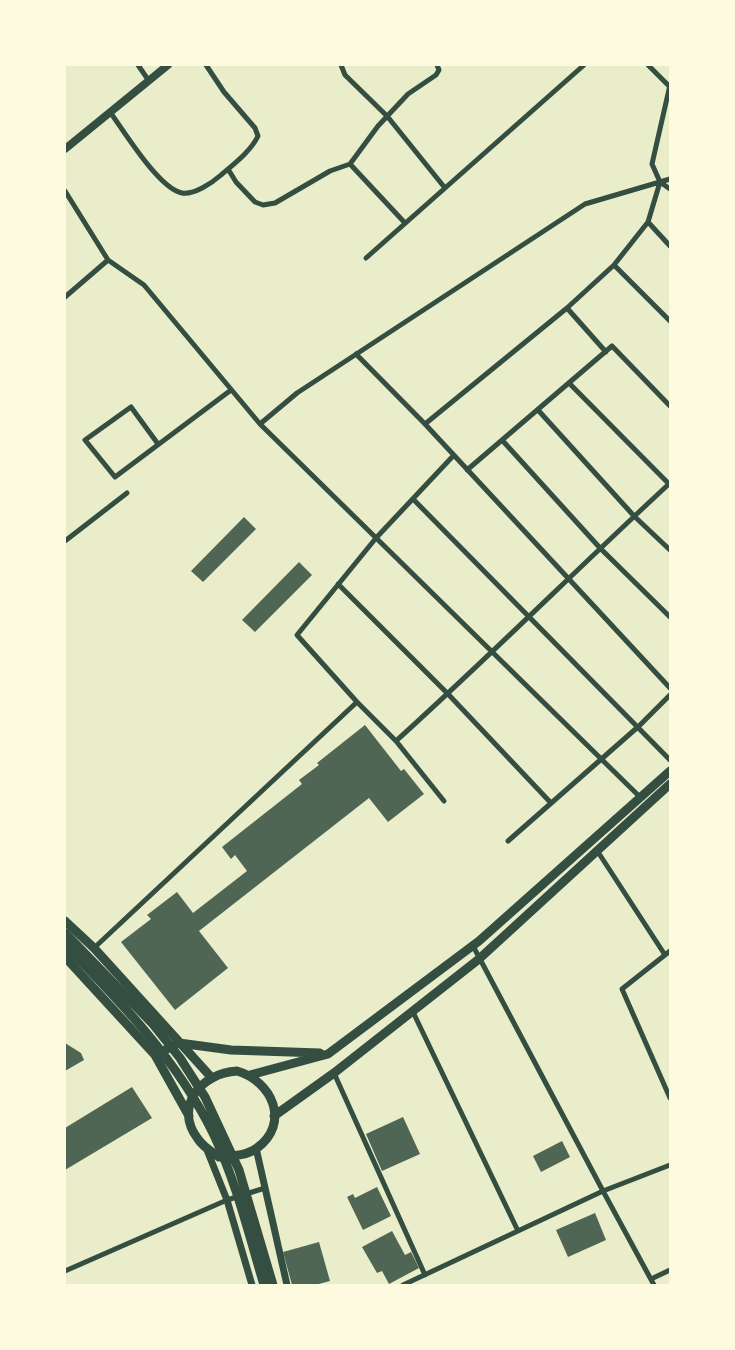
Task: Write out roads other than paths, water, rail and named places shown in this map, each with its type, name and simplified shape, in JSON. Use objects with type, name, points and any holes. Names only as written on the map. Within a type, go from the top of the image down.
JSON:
[{"type":"main road","points":[[65,149],[168,65]]},
{"type":"main road","points":[[274,1116],[334,1073],[479,959],[598,852],[670,771]]},
{"type":"main road","points":[[250,1075],[328,1054],[479,941],[644,802],[670,784]]},
{"type":"main road","points":[[65,921],[94,948],[211,1077]]},
{"type":"main road","points":[[65,933],[152,1023],[180,1058],[205,1097],[239,1170],[273,1285]]},
{"type":"main road","points":[[65,945],[145,1028],[198,1105],[229,1172],[264,1285]]},
{"type":"main road","points":[[65,957],[155,1055],[189,1117],[198,1140],[207,1148],[219,1157],[244,1154],[265,1140],[272,1129],[274,1116],[273,1104],[261,1082],[250,1075],[224,1072],[211,1077],[194,1094],[189,1117]]},
{"type":"main road","points":[[155,1055],[178,1043],[231,1050],[328,1054]]},
{"type":"street","points":[[138,65],[149,81]]},
{"type":"street","points":[[110,112],[153,171],[176,191],[185,194],[195,190],[228,169],[254,144],[258,136],[255,128],[224,92],[206,65]]},
{"type":"street","points":[[341,65],[345,75],[387,116],[445,188]]},
{"type":"street","points":[[228,169],[245,192],[263,205],[275,203],[330,172],[350,164],[387,116],[408,94],[436,75],[439,70],[437,65]]},
{"type":"street","points":[[366,258],[584,65]]},
{"type":"street","points":[[648,65],[670,86],[652,164],[660,182],[670,189]]},
{"type":"street","points":[[350,164],[405,223]]},
{"type":"street","points":[[260,425],[297,393],[585,204],[670,179]]},
{"type":"street","points":[[425,424],[567,308],[614,265],[648,222],[660,182]]},
{"type":"street","points":[[65,191],[108,260],[144,285],[260,425],[603,758],[644,802]]},
{"type":"street","points":[[648,222],[670,246]]},
{"type":"street","points":[[65,297],[108,260]]},
{"type":"street","points":[[614,265],[670,321]]},
{"type":"street","points":[[567,308],[606,352]]},
{"type":"street","points":[[467,470],[612,346],[670,406]]},
{"type":"street","points":[[356,355],[425,424],[670,688]]},
{"type":"street","points":[[396,741],[493,654],[567,579],[670,484],[569,383]]},
{"type":"street","points":[[159,444],[131,407],[85,440],[115,477],[159,444],[231,390]]},
{"type":"street","points":[[538,410],[634,516],[670,550]]},
{"type":"street","points":[[502,440],[600,548],[670,617]]},
{"type":"street","points":[[444,801],[396,741],[297,635],[376,538],[454,455]]},
{"type":"street","points":[[65,541],[127,493]]},
{"type":"street","points":[[413,499],[670,760]]},
{"type":"street","points":[[338,584],[448,694],[551,803]]},
{"type":"street","points":[[508,841],[639,726],[670,695]]},
{"type":"street","points":[[94,948],[357,702]]},
{"type":"street","points":[[598,852],[668,953],[622,989],[670,1098]]},
{"type":"street","points":[[472,944],[652,1282],[670,1270]]},
{"type":"street","points":[[413,1012],[518,1231]]},
{"type":"street","points":[[334,1073],[425,1275]]},
{"type":"street","points":[[207,1148],[227,1200],[252,1285]]},
{"type":"street","points":[[256,1148],[287,1285]]},
{"type":"street","points":[[403,1285],[603,1191],[670,1165]]},
{"type":"street","points":[[65,1271],[227,1200],[265,1188]]}]
